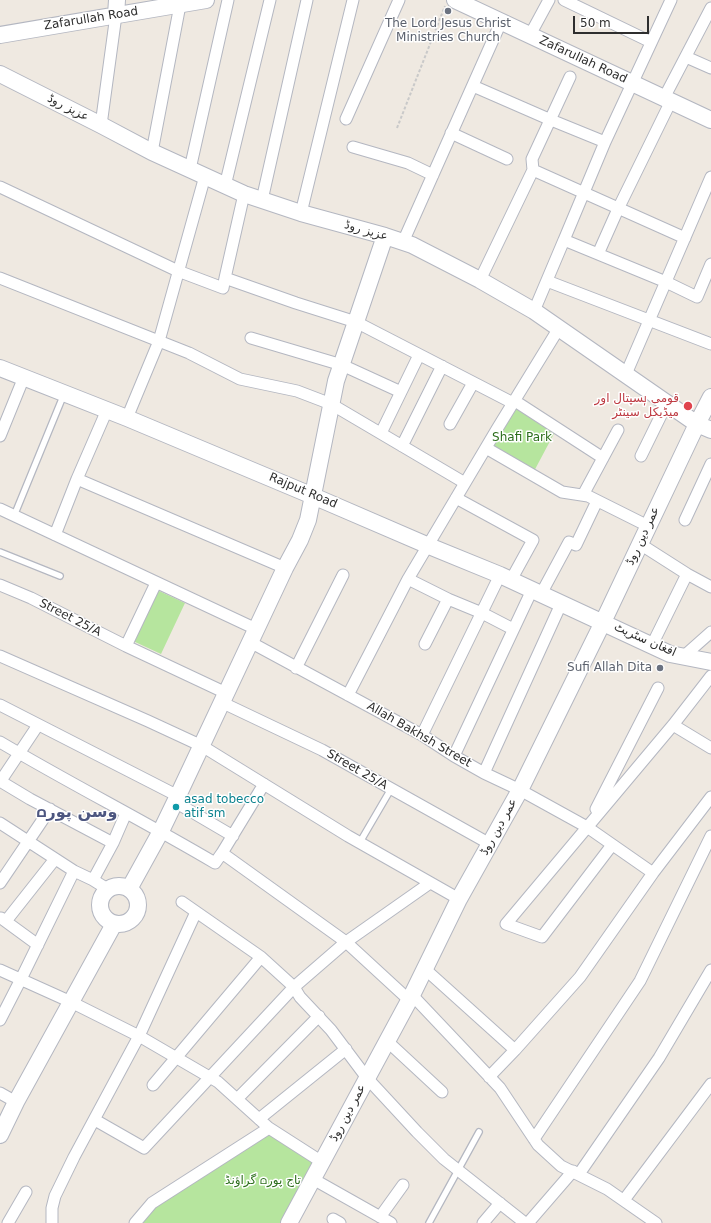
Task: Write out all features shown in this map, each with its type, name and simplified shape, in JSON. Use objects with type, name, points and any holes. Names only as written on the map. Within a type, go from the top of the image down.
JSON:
[{"type":"street","name":"Zafarullah Road","points":[[0,36],[116,8],[180,5],[206,0]]},
{"type":"street","points":[[190,169],[228,0]]},
{"type":"street","points":[[226,186],[270,0]]},
{"type":"street","points":[[262,200],[308,0]]},
{"type":"street","points":[[301,213],[353,0]]},
{"type":"street","points":[[346,119],[399,0]]},
{"type":"street","name":"Zafarullah Road","points":[[455,0],[711,120]]},
{"type":"street","points":[[530,35],[549,0]]},
{"type":"street","points":[[564,0],[651,42]]},
{"type":"street","points":[[534,311],[605,142],[669,0]]},
{"type":"street","points":[[152,152],[180,5]]},
{"type":"street","points":[[101,125],[116,8]]},
{"type":"street","points":[[598,254],[686,57],[707,27],[711,8]]},
{"type":"street","points":[[403,242],[501,22]]},
{"type":"street","points":[[686,57],[711,68]]},
{"type":"street","name":"عزیز روڈ","points":[[0,74],[152,152],[244,194],[301,213],[412,245],[480,280],[534,311],[704,427]]},
{"type":"street","points":[[480,280],[533,170],[532,159],[570,76]]},
{"type":"street","points":[[473,86],[550,120],[605,142]]},
{"type":"street","points":[[451,133],[507,159]]},
{"type":"street","points":[[353,147],[408,163],[433,175]]},
{"type":"street","points":[[533,170],[685,238]]},
{"type":"street","points":[[127,418],[159,341],[205,176]]},
{"type":"street","points":[[626,374],[711,177]]},
{"type":"street","points":[[0,187],[178,272],[223,288],[244,194]]},
{"type":"street","points":[[129,889],[160,831],[202,746],[285,568],[300,540],[308,520],[336,381],[385,236]]},
{"type":"street","points":[[564,240],[666,282],[697,297],[711,264]]},
{"type":"street","points":[[0,278],[189,353],[240,379],[297,391],[331,404],[465,483]]},
{"type":"street","points":[[225,278],[356,322],[473,383],[514,402],[603,458]]},
{"type":"street","points":[[546,281],[711,344]]},
{"type":"street","points":[[348,695],[408,579],[559,328]]},
{"type":"street","points":[[251,338],[342,365],[401,392]]},
{"type":"street","points":[[381,433],[419,354]]},
{"type":"street","points":[[402,446],[442,366]]},
{"type":"street","name":"Rajput Road","points":[[0,368],[127,418],[314,496],[428,546],[506,577],[561,604],[603,622]]},
{"type":"street","points":[[0,436],[24,377]]},
{"type":"street","points":[[450,424],[473,383]]},
{"type":"street","name":"عمر دین روڈ","points":[[289,1223],[425,969],[460,899],[520,790],[603,622],[648,526],[704,427],[711,397]]},
{"type":"street","points":[[641,456],[667,403]]},
{"type":"street","points":[[55,535],[107,410]]},
{"type":"street","points":[[583,495],[618,430]]},
{"type":"street","points":[[486,448],[562,492],[588,496],[648,526]]},
{"type":"street","points":[[685,520],[711,464]]},
{"type":"street","points":[[77,479],[285,568]]},
{"type":"street","points":[[422,735],[482,612],[533,540],[456,498]]},
{"type":"street","points":[[454,756],[513,629],[569,542],[576,545],[597,501]]},
{"type":"street","name":"Allah Bakhsh Street","points":[[0,509],[156,583],[253,636],[296,668],[422,735],[484,773],[520,790],[587,828],[653,873]]},
{"type":"street","points":[[640,544],[687,574],[711,587]]},
{"type":"street","points":[[652,645],[687,574]]},
{"type":"street","points":[[296,668],[343,575]]},
{"type":"street","points":[[408,579],[448,599],[482,612],[513,629]]},
{"type":"street","points":[[126,646],[156,583]]},
{"type":"street","name":"Street 25/A","points":[[0,585],[31,598],[224,697],[490,844]]},
{"type":"street","points":[[425,644],[448,599]]},
{"type":"street","points":[[484,773],[561,604]]},
{"type":"street","name":"افغان سٹریٹ","points":[[603,622],[670,654],[711,662]]},
{"type":"street","points":[[684,656],[711,632]]},
{"type":"street","points":[[0,656],[202,746],[360,842],[460,899]]},
{"type":"street","points":[[612,845],[542,937],[506,924],[673,725],[711,676]]},
{"type":"street","points":[[587,828],[658,688]]},
{"type":"street","points":[[0,705],[176,799],[233,836]]},
{"type":"street","points":[[38,725],[0,781],[113,842]]},
{"type":"street","points":[[673,725],[711,748]]},
{"type":"street","points":[[0,742],[215,863],[264,784]]},
{"type":"street","points":[[489,1077],[580,977],[653,873],[711,797]]},
{"type":"street","points":[[0,883],[50,809]]},
{"type":"street","points":[[93,880],[126,813]]},
{"type":"street","points":[[0,823],[74,871],[109,890]]},
{"type":"street","points":[[534,1139],[640,981],[711,836]]},
{"type":"street","points":[[222,853],[346,942],[410,997],[500,1088],[538,1145],[561,1166],[607,1189],[656,1223]]},
{"type":"street","points":[[38,945],[3,919],[55,859]]},
{"type":"street","points":[[0,1020],[74,871]]},
{"type":"street","points":[[95,1120],[144,1148],[294,987],[346,942],[430,883]]},
{"type":"street","points":[[119,886],[129,889],[135,894],[138,901],[138,908],[136,915],[128,922],[114,924],[106,919],[101,911],[102,897],[109,890],[119,886]]},
{"type":"street","points":[[182,902],[261,958],[294,987],[300,997],[331,1030],[367,1078],[417,1132],[444,1159],[527,1223],[576,1173],[659,1058],[710,972]]},
{"type":"street","points":[[52,1223],[52,1208],[55,1196],[74,1157],[139,1036],[196,912]]},
{"type":"street","points":[[0,1135],[16,1102],[114,924]]},
{"type":"street","points":[[153,1085],[261,958]]},
{"type":"street","points":[[425,969],[515,1050]]},
{"type":"street","points":[[0,970],[71,1002],[139,1036],[210,1077],[218,1082],[268,1128],[322,1162]]},
{"type":"street","points":[[237,1099],[318,1016]]},
{"type":"street","points":[[387,1041],[442,1092]]},
{"type":"street","points":[[259,1119],[346,1049]]},
{"type":"street","points":[[624,1200],[711,1084]]},
{"type":"street","points":[[0,1093],[16,1102]]},
{"type":"street","points":[[134,1223],[152,1203],[268,1128]]},
{"type":"street","points":[[313,1179],[391,1223]]},
{"type":"street","points":[[380,1217],[403,1185]]},
{"type":"street","points":[[8,1223],[26,1192]]},
{"type":"street","points":[[483,1223],[500,1203]]},
{"type":"lane","points":[[14,516],[64,394]]},
{"type":"lane","points":[[0,552],[60,576]]},
{"type":"lane","points":[[360,842],[391,789]]},
{"type":"lane","points":[[429,1223],[479,1132]]},
{"type":"path","points":[[397,128],[448,0]]},
{"type":"green space","name":"Shafi Park","points":[[515,401],[557,428],[532,475],[486,448]]},
{"type":"green space","points":[[157,590],[185,603],[161,654],[133,641]]},
{"type":"green space","name":"تاج پورہ گراؤنڈ","points":[[269,1128],[322,1162],[287,1223],[135,1223],[152,1203]]},
{"type":"place","name":"The Lord Jesus Christ Ministries Church","points":[[448,11]]},
{"type":"place","name":"قومی ہسپتال اور میڈیکل سینٹر","points":[[688,406]]},
{"type":"place","name":"Sufi Allah Dita","points":[[660,668]]},
{"type":"place","name":"asad tobecco atif sm","points":[[176,807]]},
{"type":"district","name":"وسن پورہ","points":[[77,813]]}]
